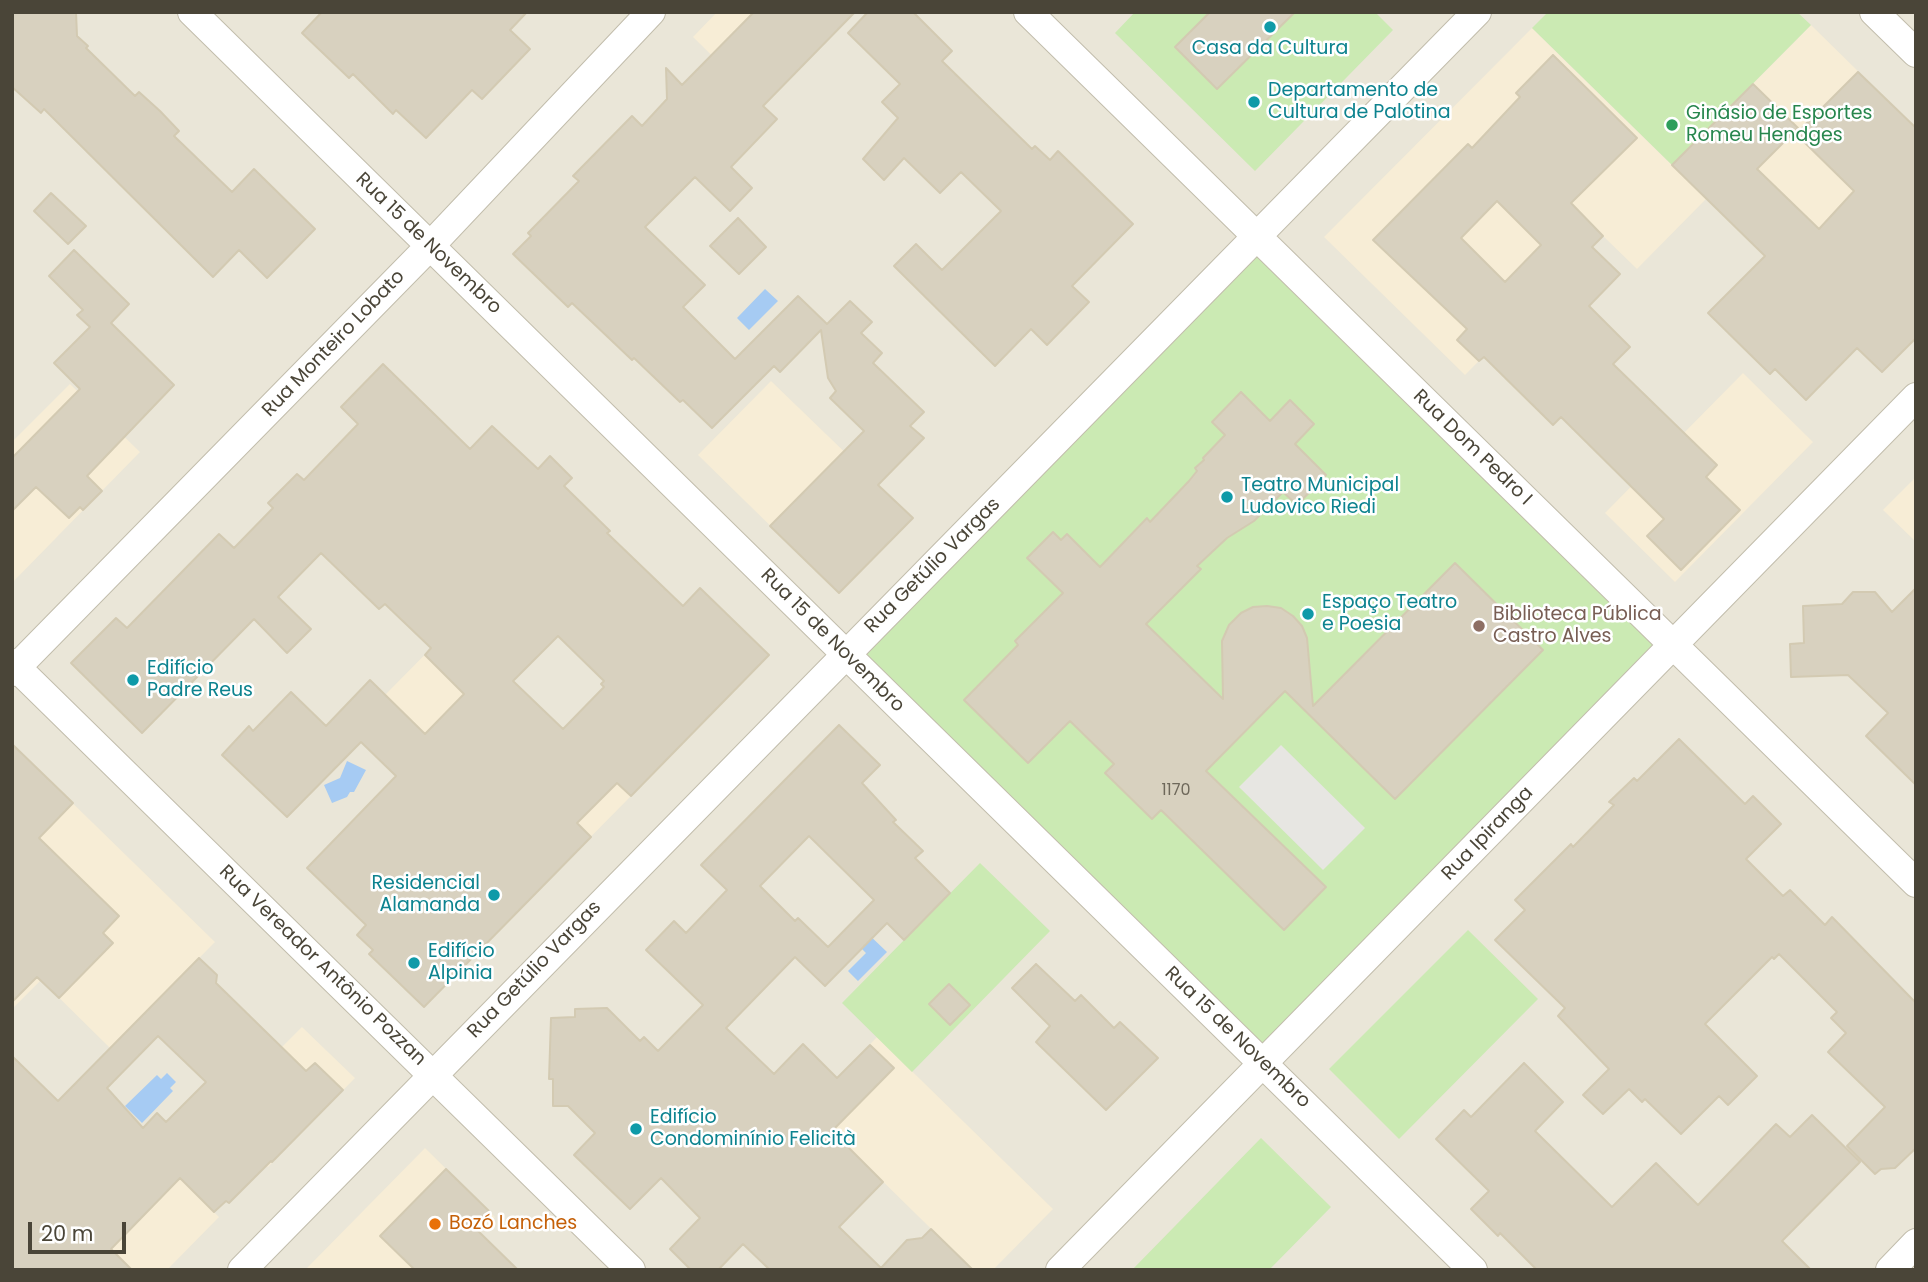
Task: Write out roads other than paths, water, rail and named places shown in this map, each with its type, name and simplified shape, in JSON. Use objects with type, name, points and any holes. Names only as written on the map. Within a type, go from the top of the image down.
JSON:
[{"type":"street","name":"Rua 15 de Novembro","points":[[192,12],[1473,1270]]},
{"type":"street","name":"Rua Monteiro Lobato","points":[[14,668],[430,246],[651,12]]},
{"type":"street","name":"Rua Dom Pedro I","points":[[1028,12],[1916,883]]},
{"type":"street","name":"Rua Getúlio Vargas","points":[[242,1270],[1477,12]]},
{"type":"street","points":[[1874,12],[1916,53]]},
{"type":"street","name":"Rua Ipiranga","points":[[1060,1270],[1916,397]]},
{"type":"street","name":"Rua Vereador Antônio Pozzan","points":[[14,668],[631,1270]]},
{"type":"street","points":[[1890,1270],[1916,1243]]},
{"type":"water","points":[[765,289],[778,301],[749,330],[737,318]]},
{"type":"water","points":[[347,761],[366,770],[354,792],[332,803],[324,785],[340,778]]},
{"type":"water","points":[[866,932],[887,952],[858,981],[848,971],[866,953],[856,943]]},
{"type":"water","points":[[167,1073],[176,1082],[170,1088],[173,1091],[142,1123],[125,1106],[157,1075],[161,1079]]},
{"type":"place","name":"Casa da Cultura","points":[[1270,27]]},
{"type":"place","name":"Departamento de Cultura de Palotina","points":[[1254,102]]},
{"type":"place","name":"Ginásio de Esportes Romeu Hendges","points":[[1672,125]]},
{"type":"place","name":"Teatro Municipal Ludovico Riedi","points":[[1227,497]]},
{"type":"place","name":"Espaço Teatro e Poesia","points":[[1308,614]]},
{"type":"place","name":"Biblioteca Pública Castro Alves","points":[[1479,626]]},
{"type":"place","name":"Edifício Padre Reus","points":[[133,680]]},
{"type":"place","name":"Residencial Alamanda","points":[[494,895]]},
{"type":"place","name":"Edifício Alpinia","points":[[414,963]]},
{"type":"place","name":"Edifício Condominínio Felicità","points":[[636,1129]]},
{"type":"place","name":"Bozó Lanches","points":[[435,1224]]}]
